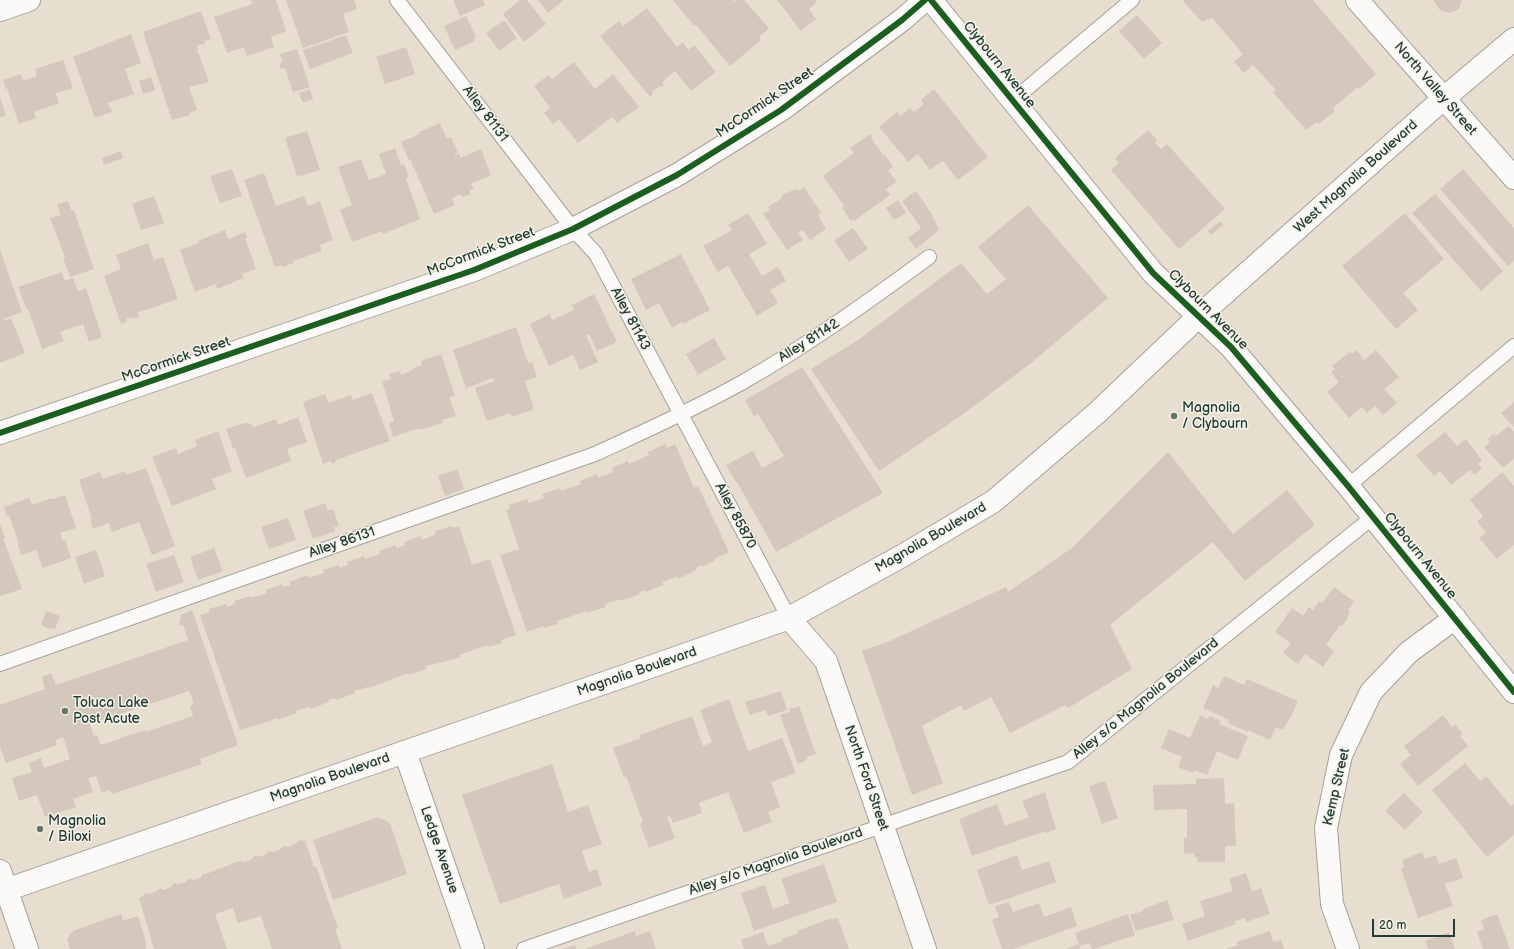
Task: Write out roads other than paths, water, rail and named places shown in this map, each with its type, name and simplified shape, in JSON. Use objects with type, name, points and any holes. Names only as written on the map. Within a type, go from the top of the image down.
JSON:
[{"type":"street","points":[[0,10],[29,0]]},
{"type":"street","name":"McCormick Street","points":[[0,433],[474,270],[573,228],[677,175],[781,110],[902,20],[925,0]]},
{"type":"street","name":"Clybourn Avenue","points":[[931,0],[1153,273],[1231,347],[1348,486],[1514,692]]},
{"type":"street","name":"North Valley Street","points":[[1357,0],[1443,99],[1512,172]]},
{"type":"street","name":"West Magnolia Boulevard","points":[[1199,316],[1443,99],[1514,38]]},
{"type":"street","name":"Magnolia Boulevard","points":[[2,884],[405,752],[789,618],[902,556],[994,501],[1098,412],[1199,316]]},
{"type":"street","name":"North Ford Street","points":[[789,618],[826,661],[925,949]]},
{"type":"street","name":"Kemp Street","points":[[1348,949],[1332,904],[1326,828],[1341,755],[1371,692],[1409,652],[1455,618]]},
{"type":"street","name":"Ledge Avenue","points":[[405,752],[473,949]]},
{"type":"street","points":[[2,884],[27,949]]},
{"type":"lane","name":"Alley 81131","points":[[397,0],[573,228]]},
{"type":"lane","points":[[1012,101],[1132,0]]},
{"type":"lane","name":"Alley 81143","points":[[573,228],[596,254],[681,414]]},
{"type":"lane","name":"Alley 81142","points":[[681,414],[743,382],[830,328],[930,257]]},
{"type":"lane","points":[[1348,486],[1514,346]]},
{"type":"lane","name":"Alley 85870","points":[[681,414],[789,618]]},
{"type":"lane","name":"Alley 86131","points":[[0,664],[595,454],[681,414]]},
{"type":"lane","name":"Alley s/o Magnolia Boulevard","points":[[524,949],[1068,762],[1373,518]]},
{"type":"place","name":"Magnolia / Clybourn","points":[[1174,416]]},
{"type":"place","name":"Toluca Lake Post Acute","points":[[65,711]]},
{"type":"place","name":"Magnolia / Biloxi","points":[[40,829]]}]
